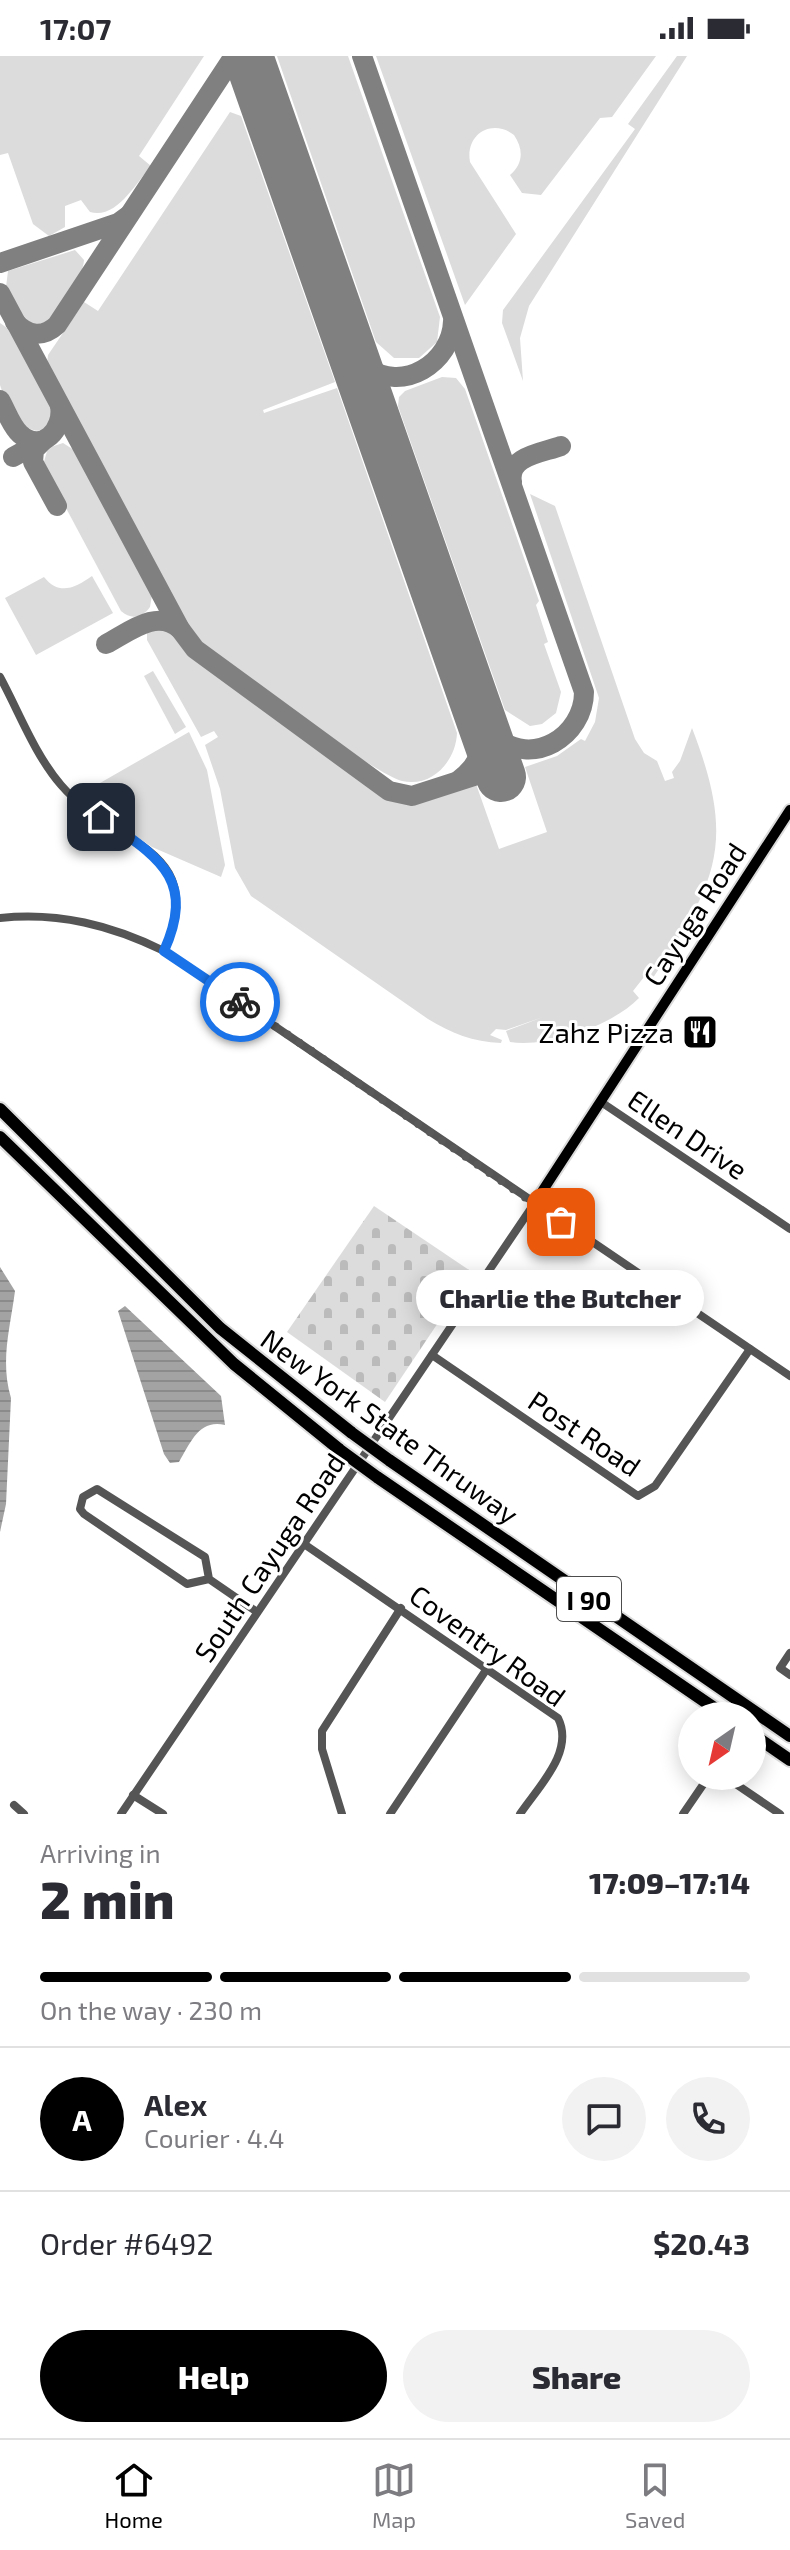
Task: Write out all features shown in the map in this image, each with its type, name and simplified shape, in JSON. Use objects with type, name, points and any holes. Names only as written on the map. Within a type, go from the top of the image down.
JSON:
[{"type":"highway","name":"New York State Thruway","points":[[0,1109],[220,1328],[352,1433],[790,1736]]},
{"type":"highway","name":"New York State Thruway","points":[[0,1137],[224,1354],[340,1450],[706,1702]]},
{"type":"highway","points":[[766,1744],[790,1760]]},
{"type":"main road","name":"Cayuga Road","points":[[534,1204],[790,810]]},
{"type":"street","points":[[0,677],[60,784],[152,853],[173,877],[178,902],[176,924],[164,951]]},
{"type":"street","points":[[0,918],[52,916],[96,923],[127,933],[164,951],[790,1376]]},
{"type":"street","name":"Ellen Drive","points":[[601,1102],[790,1229]]},
{"type":"street","name":"South Cayuga Road","points":[[121,1814],[534,1204]]},
{"type":"street","name":"Post Road","points":[[432,1355],[638,1496],[655,1486],[750,1349]]},
{"type":"street","points":[[209,1579],[196,1585],[187,1584],[84,1514],[80,1509],[83,1497],[97,1489],[205,1557],[209,1579],[257,1612]]},
{"type":"street","name":"Coventry Road","points":[[304,1544],[552,1711],[563,1733],[560,1754],[520,1814]]},
{"type":"street","points":[[342,1814],[322,1749],[322,1731],[401,1608]]},
{"type":"street","points":[[790,1653],[780,1668],[790,1675]]},
{"type":"street","points":[[390,1814],[488,1667]]},
{"type":"street","points":[[683,1814],[699,1790]]},
{"type":"street","points":[[745,1790],[780,1814]]},
{"type":"street","points":[[133,1795],[163,1814]]},
{"type":"street","points":[[14,1805],[24,1814]]},
{"type":"green space","points":[[0,56],[204,56],[139,156],[151,166],[132,190],[108,211],[90,212],[81,200],[65,206],[65,227],[49,236],[33,224],[8,153],[0,155]]},
{"type":"green space","points":[[277,56],[348,56],[440,317],[437,342],[419,358],[394,358],[376,342]]},
{"type":"green space","points":[[376,56],[656,56],[612,117],[600,118],[541,195],[522,193],[510,175],[518,166],[521,156],[514,135],[497,128],[476,137],[470,162],[516,234],[465,305]]},
{"type":"green space","points":[[677,56],[687,56],[529,306],[520,338],[523,381],[502,323],[503,310],[635,129],[628,124]]},
{"type":"green space","points":[[230,112],[241,116],[335,382],[263,410],[264,413],[337,388],[457,733],[447,762],[423,780],[402,781],[360,758],[226,663],[190,631],[47,364],[48,355],[84,302],[98,311]]},
{"type":"green space","points":[[75,250],[84,260],[83,268],[68,298],[45,323],[38,326],[27,323],[6,287],[8,271]]},
{"type":"green space","points":[[0,323],[10,330],[52,409],[52,421],[44,430],[36,431],[22,423],[3,393],[0,385]]},
{"type":"green space","points":[[442,377],[456,378],[465,389],[539,601],[536,605],[548,642],[544,644],[561,692],[556,713],[542,724],[530,726],[505,710],[398,406],[399,397],[405,391]]},
{"type":"green space","points":[[63,443],[74,450],[152,595],[150,607],[140,615],[132,617],[121,611],[43,465],[48,448]]},
{"type":"green space","points":[[530,494],[555,506],[635,739],[644,753],[657,761],[665,781],[674,778],[672,772],[680,761],[692,728],[714,803],[716,833],[713,861],[692,916],[651,981],[644,977],[633,991],[639,998],[613,1018],[596,1026],[542,1042],[510,1042],[506,1031],[543,1017],[506,1030],[496,1029],[490,1035],[502,1040],[501,1043],[481,1041],[445,1029],[251,896],[235,868],[220,789],[205,745],[218,737],[214,731],[201,737],[147,640],[147,633],[159,627],[172,633],[197,662],[387,800],[421,802],[476,784],[499,849],[547,832],[525,767],[557,756],[581,739],[585,741],[595,722],[599,698]]},
{"type":"green space","points":[[92,576],[113,613],[36,655],[5,598],[44,577],[55,587],[67,588]]},
{"type":"green space","points":[[153,671],[186,727],[175,734],[144,676]]},
{"type":"green space","points":[[189,732],[207,770],[225,865],[221,877],[152,847],[83,800],[103,789],[100,783]]},
{"type":"green space","points":[[374,1206],[472,1272],[385,1402],[287,1332]]},
{"type":"shaded area","points":[[0,1267],[15,1291],[6,1358],[11,1398],[6,1504],[0,1532]]},
{"type":"shaded area","points":[[125,1306],[221,1396],[225,1425],[209,1425],[202,1429],[179,1462],[170,1463],[164,1454],[118,1311]]},
{"type":"taxiway","points":[[15,322],[36,334],[57,325],[234,56]]},
{"type":"taxiway","points":[[362,56],[584,692],[582,708],[566,734],[553,743],[525,749],[509,745],[495,736],[485,723],[474,698]]},
{"type":"taxiway","points":[[0,263],[118,223],[129,215]]},
{"type":"taxiway","points":[[0,293],[180,629],[195,649],[389,791],[412,796],[474,776]]},
{"type":"taxiway","points":[[346,334],[366,366],[380,374],[395,377],[423,370],[435,361],[450,336],[453,321]]},
{"type":"taxiway","points":[[0,400],[17,431],[36,441],[50,436],[55,430],[59,423],[60,406]]},
{"type":"taxiway","points":[[44,440],[34,450],[33,462],[57,506]]},
{"type":"taxiway","points":[[13,457],[42,441]]},
{"type":"taxiway","points":[[512,482],[512,473],[520,461],[561,446]]},
{"type":"taxiway","points":[[106,644],[133,628],[153,621],[171,623],[180,629]]},
{"type":"taxiway","points":[[459,780],[472,767],[480,752],[482,736],[479,717]]},
{"type":"runway","points":[[248,56],[501,777]]},
{"type":"way so far","points":[[240,1002],[561,1222]]},
{"type":"place","name":"Zahz Pizza","points":[[700,1032]]},
{"type":"place","name":"Charlie the Butcher","points":[[561,1222]]},
{"type":"route","points":[[101,817],[152,853],[173,877],[178,902],[176,924],[164,951],[240,1002]]}]
